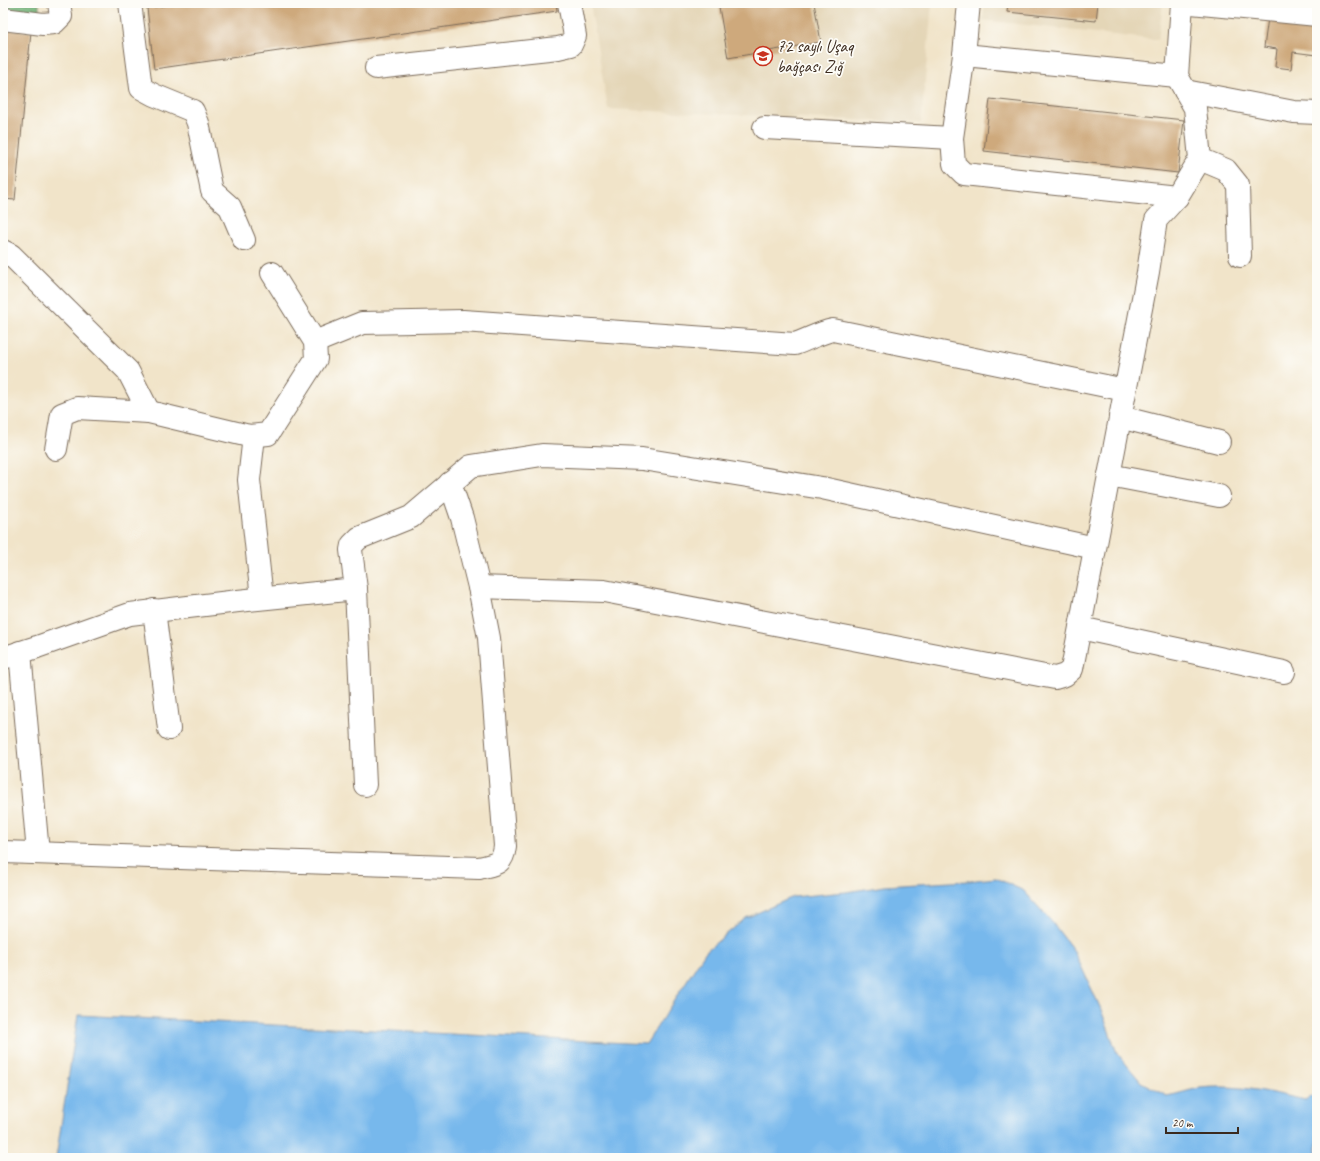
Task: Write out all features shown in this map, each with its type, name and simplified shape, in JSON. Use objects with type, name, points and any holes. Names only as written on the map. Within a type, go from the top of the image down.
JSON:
[{"type":"street","points":[[3,20],[43,24],[54,23],[61,16],[59,3]]},
{"type":"street","points":[[130,3],[142,88],[154,95],[193,111],[198,123],[212,190],[230,207],[244,240]]},
{"type":"street","points":[[376,68],[558,48],[571,45],[575,36],[569,3]]},
{"type":"street","points":[[969,3],[964,55],[952,138],[954,164],[964,174],[1177,197]]},
{"type":"street","points":[[479,586],[604,591],[1055,678],[1065,675],[1072,669],[1126,390],[1156,220],[1177,197],[1200,159],[1195,108],[1181,83],[1182,3]]},
{"type":"street","points":[[1191,3],[1317,15]]},
{"type":"street","points":[[964,55],[1181,83],[1294,112],[1317,113]]},
{"type":"street","points":[[764,128],[952,138]]},
{"type":"street","points":[[1200,159],[1226,170],[1238,185],[1240,256]]},
{"type":"street","points":[[3,251],[11,255],[128,371],[149,412]]},
{"type":"street","points":[[56,449],[62,414],[77,408],[149,412],[249,436],[268,434],[316,359],[315,342],[272,273]]},
{"type":"street","points":[[315,342],[362,323],[463,321],[795,344],[807,340],[821,332],[833,330],[1126,390]]},
{"type":"street","points":[[1120,417],[1219,442]]},
{"type":"street","points":[[254,436],[249,480],[262,598]]},
{"type":"street","points":[[365,784],[356,589],[351,550],[355,541],[359,538],[411,517],[471,466],[542,455],[642,459],[822,488],[1095,548]]},
{"type":"street","points":[[1109,475],[1219,496]]},
{"type":"street","points":[[3,852],[479,868],[498,864],[502,859],[505,846],[489,638],[479,586],[462,518],[450,483]]},
{"type":"street","points":[[38,853],[11,655],[130,614],[262,598],[356,589]]},
{"type":"street","points":[[154,610],[169,729]]},
{"type":"street","points":[[1080,628],[1284,672]]},
{"type":"shaded area","name":"72 saylı Uşaq bağçası Zığ","points":[[590,3],[932,3],[921,123],[608,109]]},
{"type":"shaded area","points":[[985,3],[1163,3],[1158,40],[983,20]]},
{"type":"green space","points":[[3,3],[39,3],[39,13],[3,10]]},
{"type":"water","points":[[996,878],[1024,891],[1051,921],[1074,951],[1100,1007],[1117,1053],[1141,1082],[1167,1096],[1200,1088],[1213,1087],[1240,1088],[1305,1100],[1317,1093],[1317,1158],[56,1158],[78,1015],[646,1044],[706,951],[746,918],[793,897],[846,892],[885,886]]},
{"type":"building","points":[[184,3],[556,3],[557,11],[154,69],[147,8]]},
{"type":"building","points":[[739,3],[814,3],[821,42],[728,58],[719,7]]},
{"type":"building","points":[[1008,3],[1098,3],[1096,21],[1007,12]]},
{"type":"building","points":[[1268,18],[1317,25],[1317,55],[1293,52],[1291,69],[1275,67],[1277,49],[1264,47]]},
{"type":"building","points":[[3,29],[31,32],[15,200],[3,199]]},
{"type":"building","points":[[990,99],[1184,120],[1178,173],[984,151]]},
{"type":"place","name":"72 saylı Uşaq bağçası Zığ","points":[[763,56]]}]
